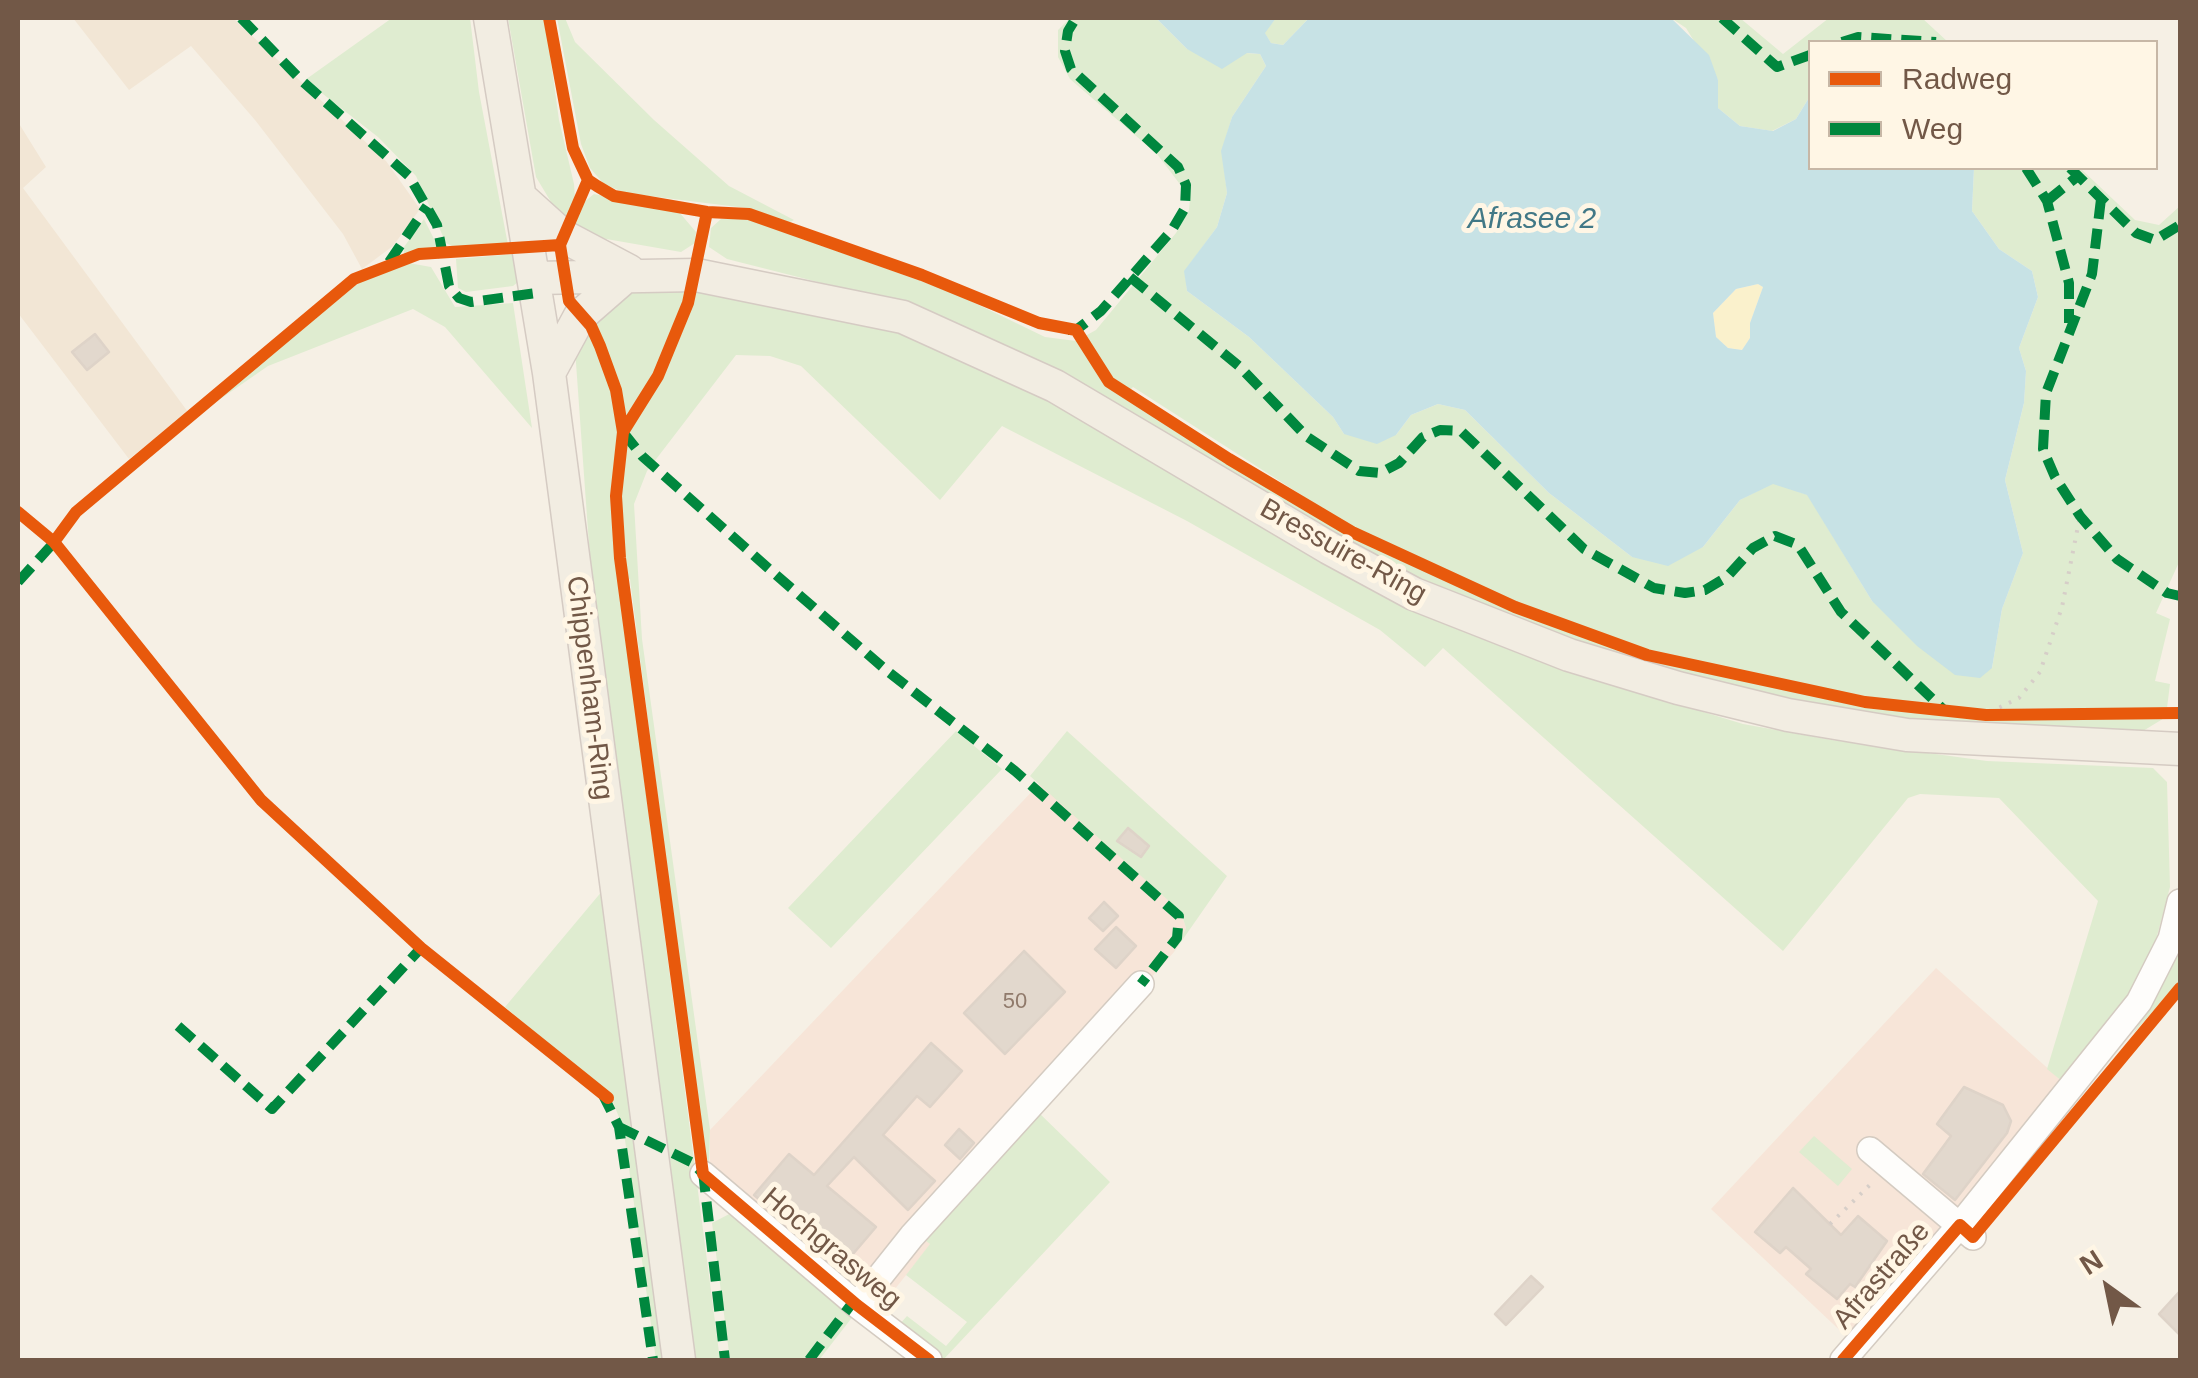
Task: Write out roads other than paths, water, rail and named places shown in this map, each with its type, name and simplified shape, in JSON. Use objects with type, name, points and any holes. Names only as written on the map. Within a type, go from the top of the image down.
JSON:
[{"type":"main road","name":"Chippenham-Ring","points":[[490,18],[550,373],[679,1360]]},
{"type":"main road","points":[[522,199],[563,236],[631,274],[580,316],[550,373]]},
{"type":"main road","name":"Bressuire-Ring","points":[[536,278],[696,275],[756,284],[903,317],[1055,386],[1328,548],[1414,594],[1606,666],[1715,698],[1855,727],[1951,739],[2180,750]]},
{"type":"street","name":"Afrastraße","points":[[1842,1360],[1966,1231],[2139,1002],[2171,939],[2180,902]]},
{"type":"street","name":"Hochgrasweg","points":[[856,1306],[912,1236],[1141,984]]},
{"type":"street","points":[[1888,1161],[1966,1231]]},
{"type":"street","name":"Hochgrasweg","points":[[703,1174],[856,1306],[929,1360]]},
{"type":"water","name":"Afrasee 2","points":[[1156,18],[1276,18],[1265,33],[1271,43],[1283,45],[1309,18],[1671,18],[1709,55],[1718,80],[1718,108],[1740,126],[1773,131],[1796,119],[1808,99],[1808,170],[1974,170],[1972,211],[1999,249],[2032,271],[2038,297],[2019,348],[2026,371],[2024,403],[2005,480],[2023,553],[2002,609],[1992,668],[1980,678],[1955,675],[1917,646],[1872,601],[1807,495],[1773,484],[1740,500],[1703,547],[1668,566],[1632,557],[1549,493],[1465,410],[1438,404],[1411,415],[1396,435],[1377,444],[1344,434],[1333,417],[1249,337],[1187,291],[1184,271],[1217,227],[1227,193],[1221,151],[1232,117],[1266,66],[1260,54],[1247,53],[1222,69],[1187,49]],"holes":[[[1758,284],[1763,287],[1750,323],[1750,338],[1742,350],[1728,348],[1716,337],[1713,313],[1736,289]]]}]
